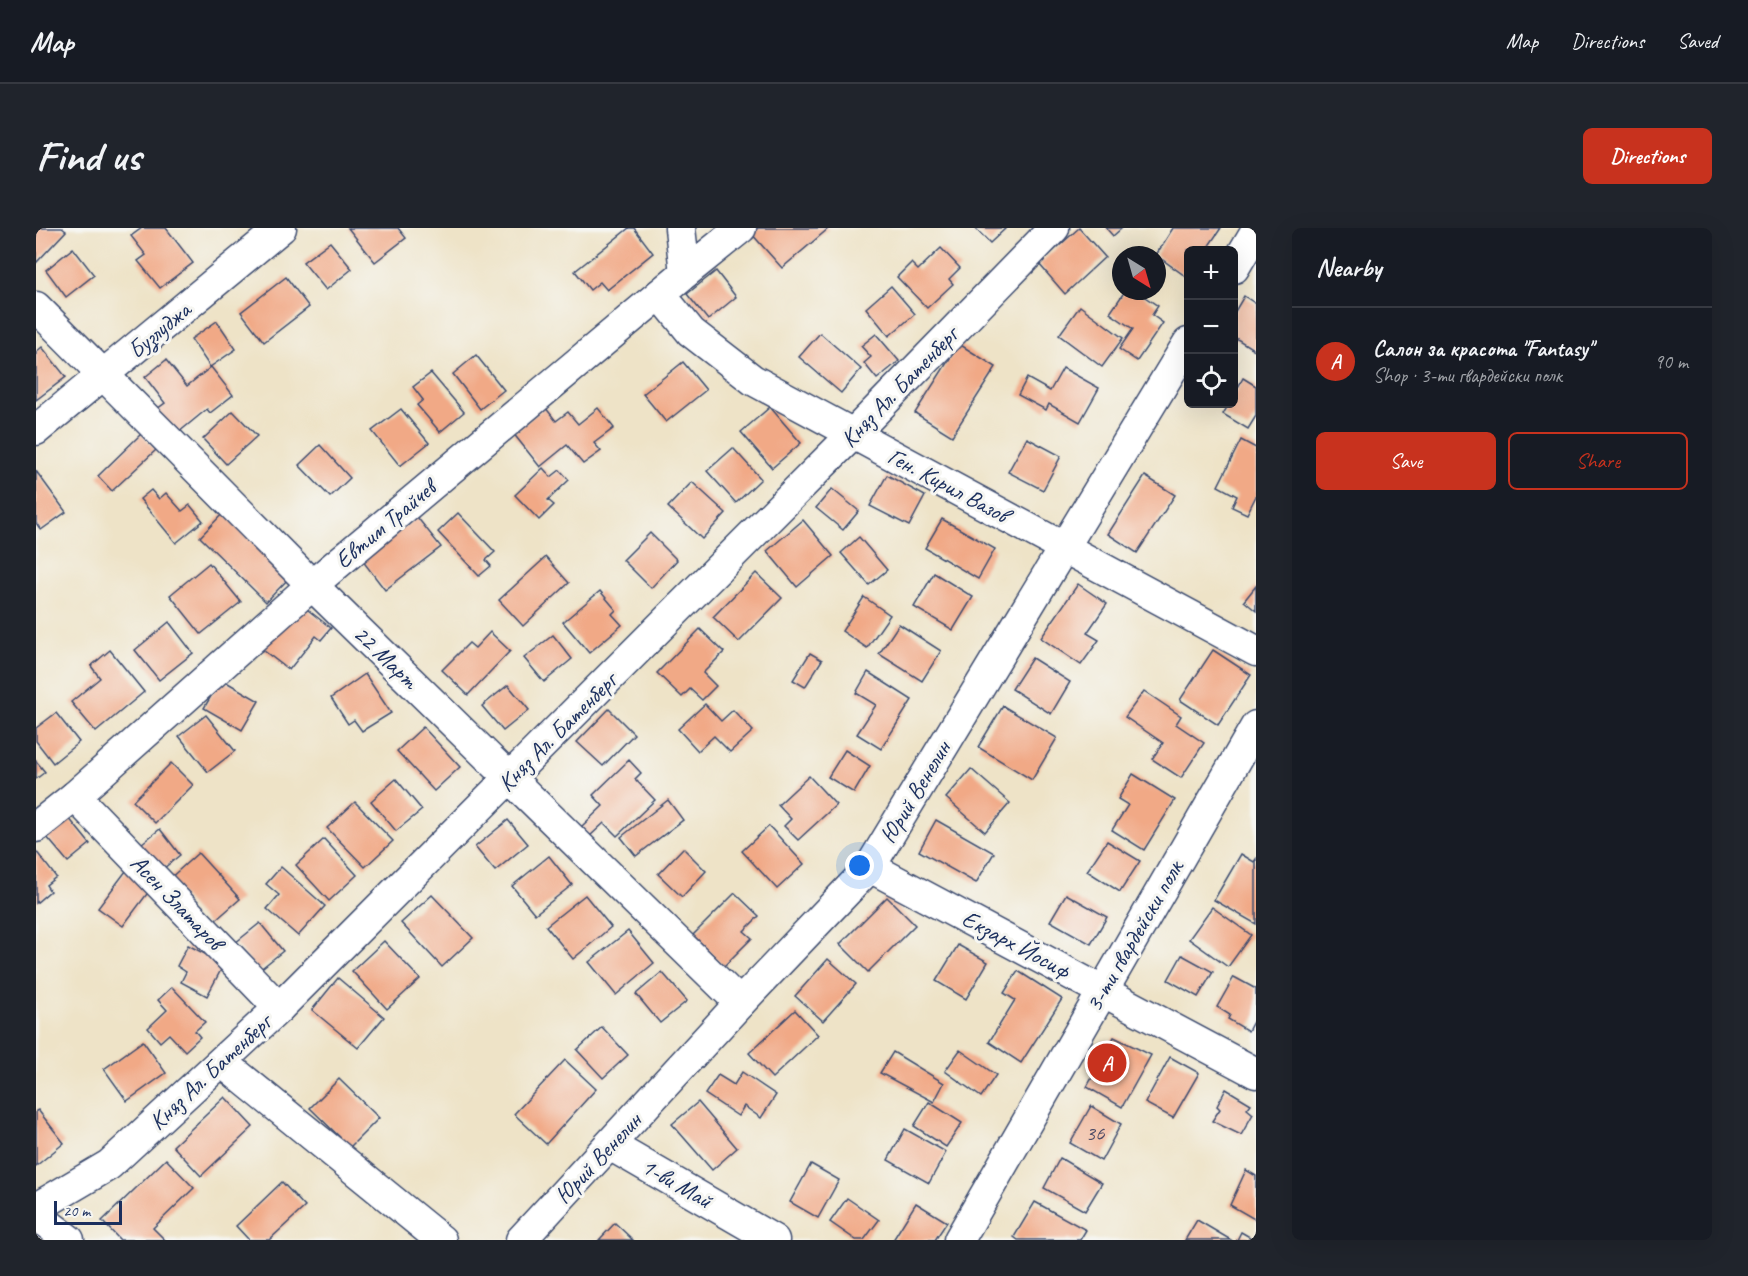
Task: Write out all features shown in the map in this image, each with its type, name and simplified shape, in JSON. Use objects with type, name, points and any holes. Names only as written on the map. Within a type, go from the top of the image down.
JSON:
[{"type":"street","name":"Бузлуджа","points":[[36,430],[280,228]]},
{"type":"street","points":[[680,228],[685,273]]},
{"type":"street","name":"Евтим Трайчев","points":[[36,827],[75,796],[312,585],[741,228]]},
{"type":"street","name":"Княз Ал. Батенберг","points":[[36,1208],[109,1165],[279,1008],[853,434],[1054,228]]},
{"type":"street","points":[[1238,260],[1256,231]]},
{"type":"street","name":"Ген. Кирил Вазов","points":[[660,294],[691,332],[753,380],[1256,651]]},
{"type":"street","name":"22 Март","points":[[36,307],[312,585],[740,1003]]},
{"type":"street","name":"Юрий Венелин","points":[[521,1240],[740,1003],[870,867],[1184,350]]},
{"type":"street","name":"3-ти гвардейски полк","points":[[958,1240],[1256,726]]},
{"type":"street","name":"Асен Златаров","points":[[75,796],[279,1008]]},
{"type":"street","name":"Екзарх Йосиф","points":[[870,867],[1256,1073]]},
{"type":"street","points":[[222,1062],[441,1240]]},
{"type":"street","name":"1-ви Май","points":[[610,1145],[774,1240]]},
{"type":"street","points":[[36,1215],[69,1240]]},
{"type":"building","points":[[36,228],[62,228],[66,231],[36,263]]},
{"type":"building","points":[[142,228],[166,228],[193,263],[160,288],[138,261],[146,255],[131,236]]},
{"type":"building","points":[[348,228],[398,228],[406,238],[375,262]]},
{"type":"building","points":[[629,228],[634,228],[653,253],[607,290],[600,282],[590,290],[575,271]]},
{"type":"building","points":[[757,228],[829,228],[782,268],[751,233]]},
{"type":"building","points":[[975,228],[1006,228],[990,243]]},
{"type":"building","points":[[1079,228],[1105,257],[1065,294],[1039,264]]},
{"type":"building","points":[[1106,228],[1122,228],[1113,236]]},
{"type":"building","points":[[1173,228],[1221,228],[1209,246],[1184,246],[1184,275],[1166,262],[1166,246],[1162,246]]},
{"type":"building","points":[[330,242],[352,269],[326,290],[303,262]]},
{"type":"building","points":[[73,248],[94,275],[66,297],[46,270]]},
{"type":"building","points":[[941,248],[960,268],[949,279],[953,284],[927,308],[897,277],[911,263],[918,270]]},
{"type":"building","points":[[716,271],[736,297],[708,320],[687,294]]},
{"type":"building","points":[[286,277],[309,307],[264,342],[241,312]]},
{"type":"building","points":[[891,286],[915,314],[889,336],[866,308]]},
{"type":"building","points":[[1244,296],[1256,304],[1256,351],[1238,340],[1238,306]]},
{"type":"building","points":[[1119,300],[1149,300],[1158,306],[1152,315],[1163,323],[1137,361],[1119,349],[1133,329],[1110,313]]},
{"type":"building","points":[[1080,306],[1123,338],[1102,367],[1059,335]]},
{"type":"building","points":[[217,321],[236,349],[210,367],[191,339]]},
{"type":"building","points":[[820,333],[861,369],[841,393],[799,357]]},
{"type":"building","points":[[876,334],[899,361],[877,379],[864,363],[871,357],[861,346]]},
{"type":"building","points":[[959,344],[996,367],[952,436],[915,413]]},
{"type":"building","points":[[42,347],[66,377],[36,400],[36,352]]},
{"type":"building","points":[[476,355],[504,390],[480,409],[453,374]]},
{"type":"building","points":[[166,360],[187,386],[211,367],[233,395],[210,413],[207,409],[173,437],[153,412],[165,403],[145,377]]},
{"type":"building","points":[[683,362],[706,390],[666,422],[643,394]]},
{"type":"building","points":[[1063,368],[1099,388],[1080,422],[1049,404],[1046,410],[1018,395],[1027,378],[1050,391]]},
{"type":"building","points":[[431,373],[464,412],[440,432],[417,405],[423,400],[413,387]]},
{"type":"building","points":[[1243,378],[1256,386],[1256,416],[1248,429],[1223,414],[1227,408],[1238,408],[1238,387]]},
{"type":"building","points":[[545,407],[556,421],[568,412],[578,424],[598,408],[614,428],[594,443],[601,451],[583,464],[567,445],[540,467],[513,433]]},
{"type":"building","points":[[770,407],[801,443],[772,468],[741,432]]},
{"type":"building","points":[[401,409],[429,443],[400,466],[372,431]]},
{"type":"building","points":[[233,411],[257,436],[226,464],[203,439]]},
{"type":"building","points":[[141,434],[156,450],[112,491],[98,476]]},
{"type":"building","points":[[1027,438],[1061,456],[1043,490],[1008,472]]},
{"type":"building","points":[[1241,440],[1256,448],[1256,496],[1247,514],[1232,507],[1237,496],[1218,486]]},
{"type":"building","points":[[320,445],[350,478],[330,497],[299,465]]},
{"type":"building","points":[[733,448],[761,479],[736,503],[707,471]]},
{"type":"building","points":[[543,468],[551,477],[560,470],[569,480],[548,500],[554,505],[539,520],[515,495]]},
{"type":"building","points":[[36,471],[66,512],[41,530],[36,523]]},
{"type":"building","points":[[887,475],[925,496],[909,526],[870,506]]},
{"type":"building","points":[[1145,476],[1175,495],[1137,553],[1108,534]]},
{"type":"building","points":[[692,482],[726,513],[702,539],[668,507]]},
{"type":"building","points":[[832,489],[859,511],[843,530],[816,508]]},
{"type":"building","points":[[151,490],[159,499],[166,493],[182,511],[190,505],[203,521],[176,543],[140,499]]},
{"type":"building","points":[[224,512],[290,577],[266,602],[200,537]]},
{"type":"building","points":[[458,513],[495,552],[486,560],[491,566],[479,576],[438,532]]},
{"type":"building","points":[[417,517],[441,547],[385,590],[362,560]]},
{"type":"building","points":[[942,519],[995,549],[978,579],[925,548]]},
{"type":"building","points":[[803,520],[833,556],[797,587],[767,551]]},
{"type":"building","points":[[650,533],[677,560],[651,588],[623,560]]},
{"type":"building","points":[[859,537],[887,570],[869,585],[841,553]]},
{"type":"building","points":[[546,557],[569,583],[523,626],[499,600]]},
{"type":"building","points":[[209,563],[241,602],[201,634],[170,595]]},
{"type":"building","points":[[756,573],[782,598],[739,642],[713,617]]},
{"type":"building","points":[[934,573],[973,597],[953,630],[914,607]]},
{"type":"building","points":[[1078,584],[1107,604],[1087,633],[1099,640],[1081,665],[1041,638]]},
{"type":"building","points":[[1256,586],[1256,611],[1244,601]]},
{"type":"building","points":[[600,591],[616,610],[612,614],[622,625],[589,653],[563,622]]},
{"type":"building","points":[[864,597],[890,615],[867,648],[842,631]]},
{"type":"building","points":[[299,603],[331,628],[321,640],[316,636],[289,670],[263,650]]},
{"type":"building","points":[[169,622],[193,653],[159,680],[135,650]]},
{"type":"building","points":[[899,624],[941,651],[922,681],[879,654]]},
{"type":"building","points":[[700,629],[724,652],[703,673],[716,686],[702,700],[690,689],[682,697],[657,673]]},
{"type":"building","points":[[490,632],[510,651],[468,695],[442,670],[469,643],[475,648]]},
{"type":"building","points":[[553,635],[572,659],[544,682],[524,658]]},
{"type":"building","points":[[110,650],[144,692],[96,732],[71,702],[100,678],[91,666]]},
{"type":"building","points":[[1213,650],[1251,675],[1218,725],[1180,700]]},
{"type":"building","points":[[810,653],[822,660],[805,687],[793,680]]},
{"type":"building","points":[[1032,658],[1070,682],[1051,714],[1012,689]]},
{"type":"building","points":[[868,672],[912,700],[881,749],[857,734],[876,705],[856,693]]},
{"type":"building","points":[[365,674],[391,713],[362,731],[354,720],[348,724],[331,698]]},
{"type":"building","points":[[221,679],[259,701],[242,730],[204,708]]},
{"type":"building","points":[[508,685],[529,710],[503,731],[482,706]]},
{"type":"building","points":[[1144,691],[1181,716],[1176,724],[1204,743],[1181,778],[1152,759],[1163,743],[1125,717]]},
{"type":"building","points":[[705,704],[721,721],[733,710],[753,731],[730,752],[714,736],[698,751],[678,729]]},
{"type":"building","points":[[1003,706],[1057,738],[1032,780],[978,747]]},
{"type":"building","points":[[609,709],[634,734],[603,766],[577,742]]},
{"type":"building","points":[[56,713],[79,742],[53,763],[36,741],[36,728]]},
{"type":"building","points":[[206,715],[235,751],[208,772],[179,736]]},
{"type":"building","points":[[423,727],[460,767],[434,791],[397,751]]},
{"type":"building","points":[[845,750],[870,766],[854,793],[828,777]]},
{"type":"building","points":[[629,760],[641,773],[635,779],[655,800],[617,836],[604,823],[590,836],[581,827],[603,806],[593,795]]},
{"type":"building","points":[[36,761],[45,772],[36,779]]},
{"type":"building","points":[[171,763],[193,785],[155,823],[133,801]]},
{"type":"building","points":[[971,769],[1010,803],[985,832],[946,798]]},
{"type":"building","points":[[1133,774],[1175,800],[1144,850],[1112,830],[1128,805],[1118,799]]},
{"type":"building","points":[[809,776],[836,805],[798,840],[784,826],[791,819],[778,805]]},
{"type":"building","points":[[396,779],[422,810],[396,831],[371,801]]},
{"type":"building","points":[[668,800],[683,820],[636,856],[621,837]]},
{"type":"building","points":[[355,802],[393,841],[365,867],[327,828]]},
{"type":"building","points":[[64,812],[90,844],[68,862],[41,830]]},
{"type":"building","points":[[508,820],[528,844],[495,871],[475,847]]},
{"type":"building","points":[[936,820],[994,853],[976,883],[919,851]]},
{"type":"building","points":[[769,826],[804,864],[777,889],[742,851]]},
{"type":"building","points":[[160,829],[180,855],[158,873],[137,847]]},
{"type":"building","points":[[324,839],[357,875],[329,901],[296,865]]},
{"type":"building","points":[[1107,841],[1140,861],[1120,892],[1087,871]]},
{"type":"building","points":[[683,848],[706,871],[682,897],[658,874]]},
{"type":"building","points":[[36,851],[56,877],[46,885],[50,891],[36,903]]},
{"type":"building","points":[[198,853],[240,899],[209,926],[168,880]]},
{"type":"building","points":[[1241,854],[1254,862],[1256,859],[1256,924],[1214,900]]},
{"type":"building","points":[[549,856],[572,885],[535,914],[512,886]]},
{"type":"building","points":[[129,867],[153,886],[123,926],[98,908]]},
{"type":"building","points":[[281,867],[325,906],[298,936],[267,909],[279,895],[266,884]]},
{"type":"building","points":[[735,893],[759,916],[744,931],[752,938],[724,966],[693,935]]},
{"type":"building","points":[[1066,894],[1107,917],[1091,944],[1050,921]]},
{"type":"building","points":[[432,895],[473,938],[442,967],[401,923]]},
{"type":"building","points":[[585,895],[611,927],[573,959],[546,926]]},
{"type":"building","points":[[887,897],[915,925],[868,972],[840,944]]},
{"type":"building","points":[[1212,907],[1251,935],[1228,967],[1189,939]]},
{"type":"building","points":[[260,923],[283,951],[258,971],[235,943]]},
{"type":"building","points":[[628,931],[654,963],[616,995],[589,962]]},
{"type":"building","points":[[384,941],[420,979],[387,1009],[352,971]]},
{"type":"building","points":[[188,945],[224,964],[207,996],[181,982],[186,972],[177,966]]},
{"type":"building","points":[[958,945],[988,962],[966,999],[936,981]]},
{"type":"building","points":[[1182,955],[1213,972],[1198,997],[1168,980]]},
{"type":"building","points":[[828,959],[856,984],[823,1021],[795,996]]},
{"type":"building","points":[[1018,971],[1062,999],[1021,1063],[989,1042],[1015,1000],[1004,993]]},
{"type":"building","points":[[662,972],[687,1001],[660,1023],[636,994]]},
{"type":"building","points":[[1234,977],[1256,989],[1256,1016],[1248,1031],[1228,1019],[1230,1015],[1217,1007]]},
{"type":"building","points":[[338,978],[384,1017],[358,1048],[312,1010]]},
{"type":"building","points":[[172,987],[205,1022],[195,1031],[200,1037],[185,1051],[169,1034],[160,1042],[148,1028],[167,1010],[158,1000]]},
{"type":"building","points":[[795,1010],[818,1035],[772,1078],[749,1053]]},
{"type":"building","points":[[602,1027],[628,1055],[603,1078],[577,1050]]},
{"type":"building","points":[[1114,1037],[1151,1055],[1122,1107],[1087,1087]]},
{"type":"building","points":[[143,1041],[166,1073],[127,1101],[104,1069]]},
{"type":"building","points":[[960,1050],[996,1075],[981,1097],[945,1071]]},
{"type":"building","points":[[893,1052],[944,1083],[934,1102],[880,1073]]},
{"type":"building","points":[[1170,1057],[1199,1073],[1173,1118],[1145,1103]]},
{"type":"building","points":[[565,1060],[596,1089],[546,1144],[514,1114]]},
{"type":"building","points":[[742,1072],[776,1095],[761,1118],[744,1106],[738,1116],[705,1094],[718,1075],[734,1085]]},
{"type":"building","points":[[339,1079],[379,1118],[350,1147],[310,1108]]},
{"type":"building","points":[[1226,1089],[1251,1104],[1247,1109],[1253,1114],[1241,1135],[1212,1121],[1220,1109],[1217,1106]]},
{"type":"building","points":[[225,1097],[253,1127],[201,1176],[173,1146]]},
{"type":"building","points":[[698,1102],[737,1148],[712,1170],[672,1124]]},
{"type":"building","points":[[929,1102],[962,1123],[946,1147],[914,1126]]},
{"type":"building","points":[[1091,1106],[1121,1124],[1101,1161],[1070,1143]]},
{"type":"building","points":[[38,1110],[64,1143],[36,1166],[36,1111]]},
{"type":"building","points":[[905,1129],[946,1152],[929,1183],[888,1160]]},
{"type":"building","points":[[1060,1158],[1102,1183],[1085,1211],[1044,1188]]},
{"type":"building","points":[[166,1159],[194,1188],[153,1228],[165,1240],[120,1240],[102,1221]]},
{"type":"building","points":[[811,1164],[839,1180],[818,1218],[790,1202]]},
{"type":"building","points":[[1246,1170],[1256,1176],[1256,1220],[1230,1205]]},
{"type":"building","points":[[282,1182],[305,1207],[269,1240],[249,1240],[236,1226]]},
{"type":"building","points":[[847,1198],[879,1220],[864,1240],[856,1240],[830,1222]]},
{"type":"building","points":[[1035,1202],[1086,1230],[1080,1240],[1018,1240],[1014,1237]]},
{"type":"building","points":[[916,1203],[947,1222],[935,1240],[893,1240]]},
{"type":"building","points":[[1197,1220],[1231,1240],[1185,1240]]},
{"type":"building","points":[[615,1223],[633,1240],[599,1240]]},
{"type":"building","points":[[1241,1232],[1255,1240],[1237,1240]]},
{"type":"place","name":"Салон за красота \"Fantasy\"","points":[[1107,1063]]}]
